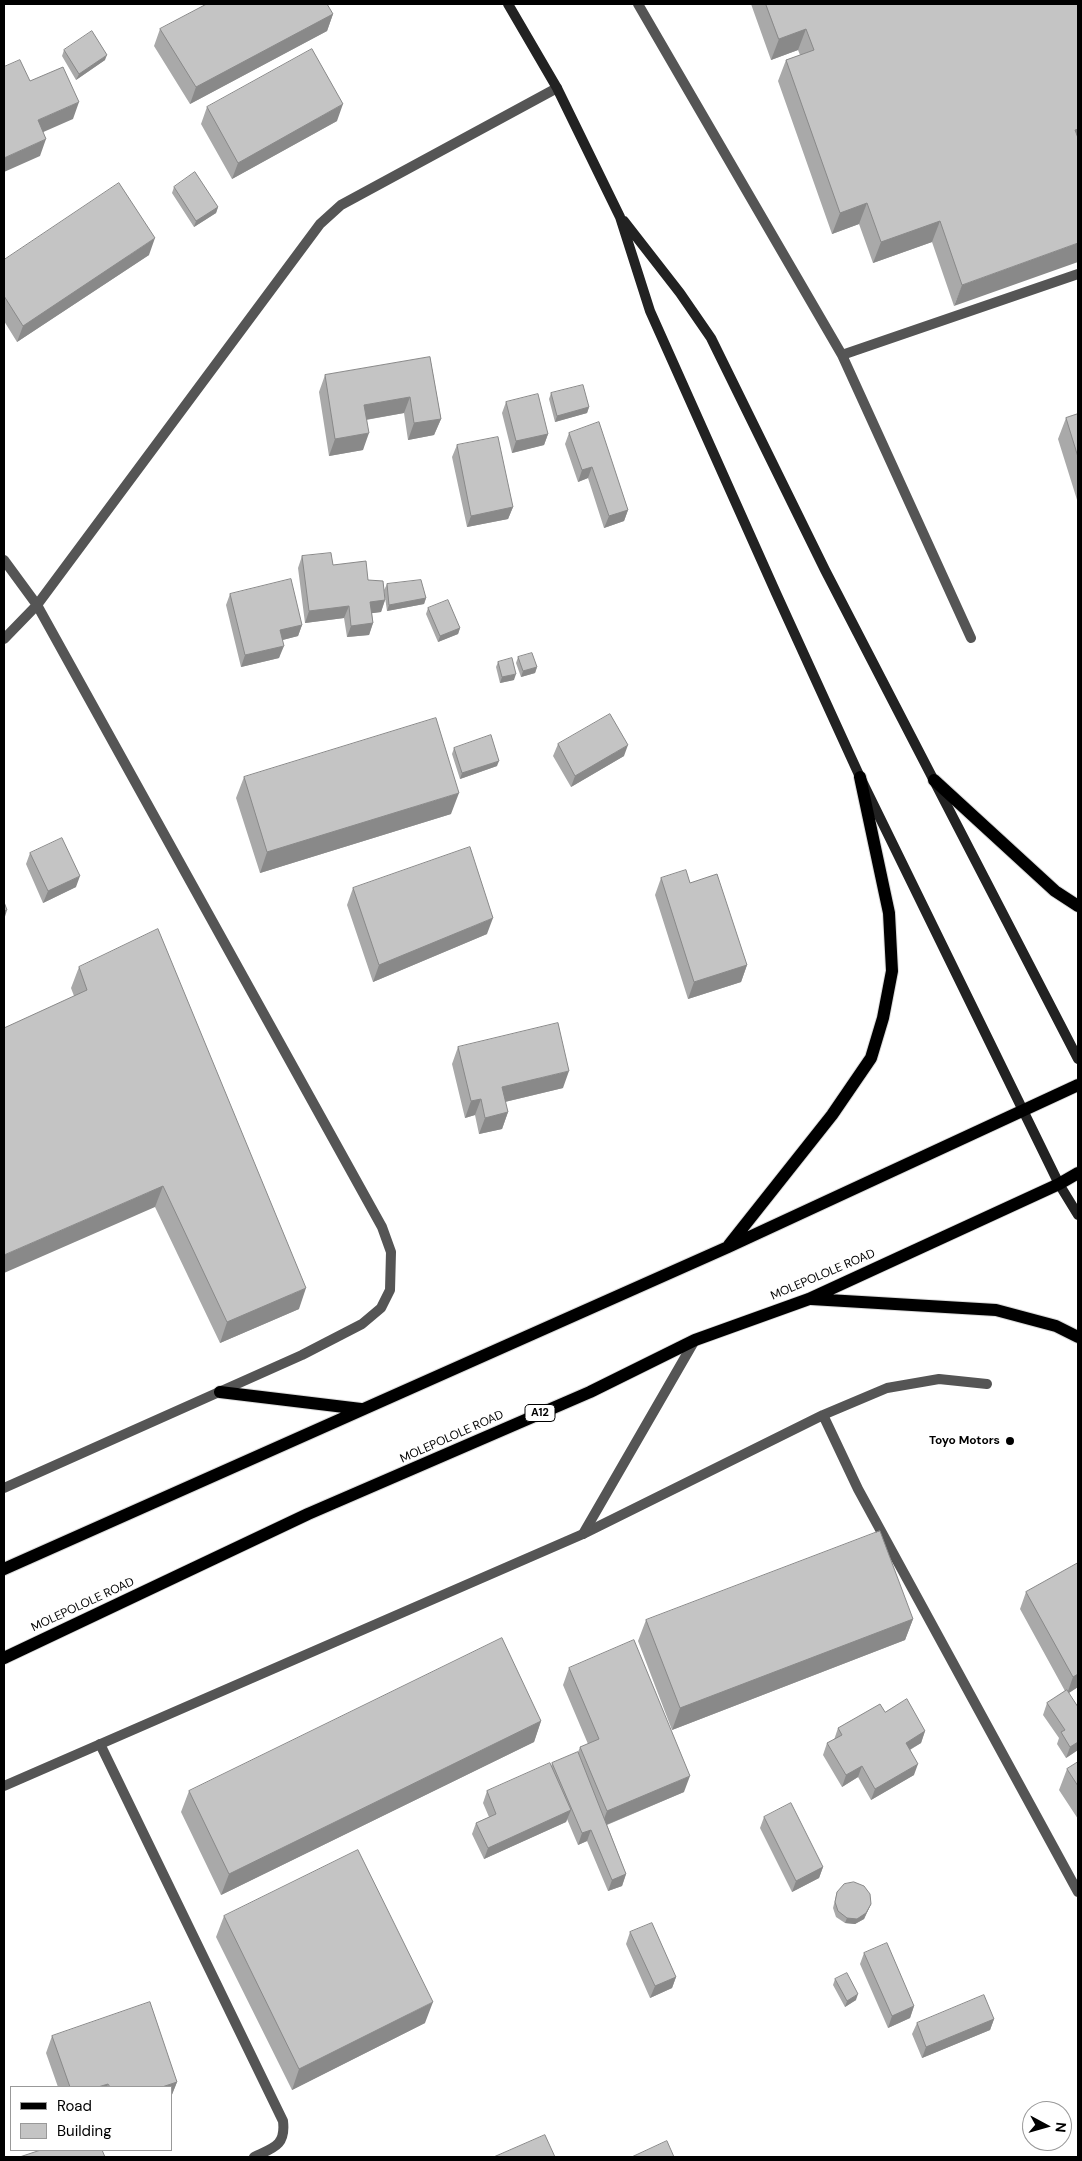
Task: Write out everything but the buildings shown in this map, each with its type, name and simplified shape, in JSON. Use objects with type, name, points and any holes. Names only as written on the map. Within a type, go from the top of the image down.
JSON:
[{"type":"main road","points":[[508,4],[557,88],[620,217],[650,311],[860,777],[1059,1184],[1078,1215]]},
{"type":"main road","points":[[620,217],[680,293],[711,338],[825,570],[1078,1060]]},
{"type":"main road","points":[[728,1247],[832,1115],[872,1058],[883,1018],[892,971],[889,913],[860,777]]},
{"type":"main road","points":[[934,780],[1055,892],[1078,906]]},
{"type":"main road","points":[[4,1569],[728,1247],[1078,1085]]},
{"type":"main road","name":"MOLEPOLOLE ROAD","points":[[4,1658],[308,1514],[590,1392],[695,1340],[809,1299],[1059,1184],[1078,1173]]},
{"type":"main road","points":[[809,1299],[996,1310],[1056,1326],[1078,1337]]},
{"type":"main road","points":[[220,1392],[362,1409]]},
{"type":"street","points":[[638,4],[842,355],[971,638]]},
{"type":"street","points":[[4,639],[37,605],[320,224],[341,205],[557,88]]},
{"type":"street","points":[[842,355],[1078,274]]},
{"type":"street","points":[[4,560],[37,605],[382,1226],[392,1252],[390,1290],[381,1308],[362,1324],[220,1392],[94,1446],[4,1488]]},
{"type":"street","points":[[583,1534],[695,1340]]},
{"type":"street","points":[[4,1786],[583,1534],[823,1415],[896,1387],[939,1379],[987,1384]]},
{"type":"street","points":[[823,1415],[858,1489],[1078,1892]]},
{"type":"street","points":[[100,1744],[283,2121],[283,2137],[280,2143],[254,2157]]},
{"type":"place","name":"Toyo Motors","points":[[1010,1441]]}]
